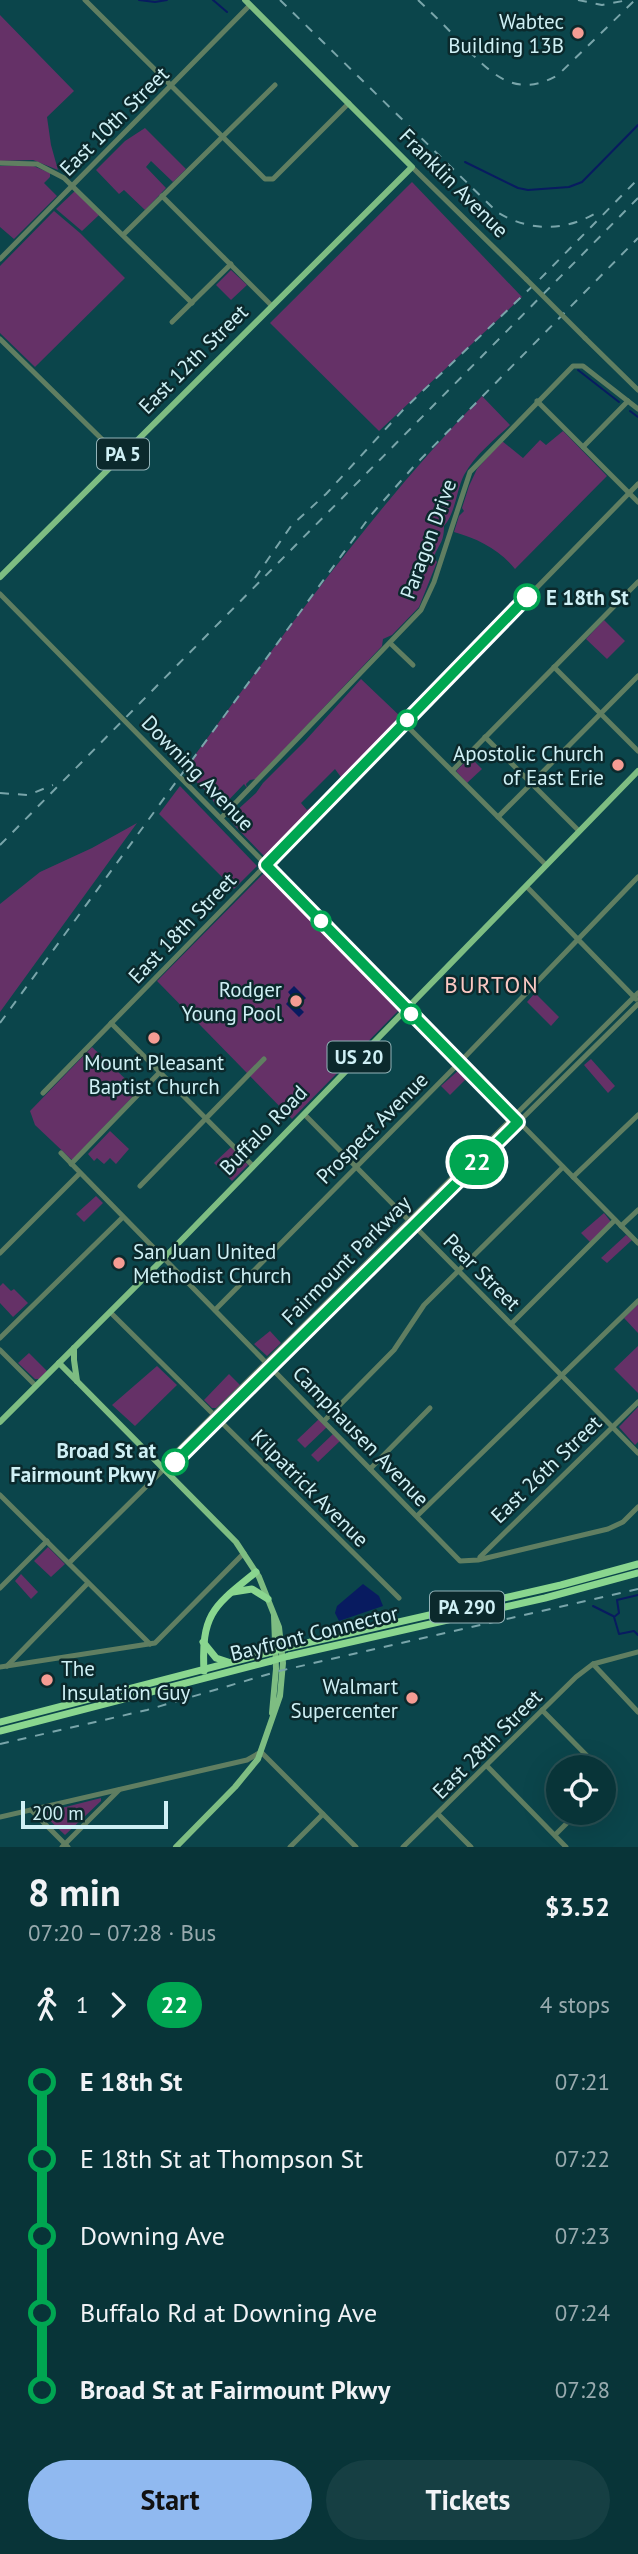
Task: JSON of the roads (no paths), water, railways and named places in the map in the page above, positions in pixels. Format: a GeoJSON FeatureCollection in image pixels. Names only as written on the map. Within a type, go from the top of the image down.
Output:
{"type":"FeatureCollection","features":[{"type":"Feature","properties":{"kind":"highway","name":"Bayfront Connector"},"geometry":{"type":"LineString","coordinates":[[0,1722],[265,1653],[546,1589],[638,1564]]}},
{"type":"Feature","properties":{"kind":"highway"},"geometry":{"type":"LineString","coordinates":[[204,1679],[203,1642],[209,1617],[229,1594],[256,1572]]}},
{"type":"Feature","properties":{"kind":"highway","name":"Bayfront Connector"},"geometry":{"type":"LineString","coordinates":[[0,1731],[265,1662],[545,1598],[638,1573]]}},
{"type":"Feature","properties":{"kind":"highway"},"geometry":{"type":"LineString","coordinates":[[229,1594],[251,1589],[268,1599]]}},
{"type":"Feature","properties":{"kind":"highway"},"geometry":{"type":"LineString","coordinates":[[203,1642],[216,1658],[232,1662]]}},
{"type":"Feature","properties":{"kind":"main road","name":"Franklin Avenue"},"geometry":{"type":"LineString","coordinates":[[248,2],[412,167]]}},
{"type":"Feature","properties":{"kind":"main road","name":"East 12th Street"},"geometry":{"type":"LineString","coordinates":[[0,577],[412,167]]}},
{"type":"Feature","properties":{"kind":"main road","name":"Buffalo Road"},"geometry":{"type":"LineString","coordinates":[[0,1422],[164,1258],[638,771]]}},
{"type":"Feature","properties":{"kind":"main road"},"geometry":{"type":"LineString","coordinates":[[75,1348],[77,1382]]}},
{"type":"Feature","properties":{"kind":"main road"},"geometry":{"type":"LineString","coordinates":[[59,1363],[244,1553],[256,1572],[279,1627],[283,1662],[280,1696],[257,1762],[176,1847]]}},
{"type":"Feature","properties":{"kind":"street"},"geometry":{"type":"LineString","coordinates":[[85,0],[222,138],[268,180],[273,179],[288,165],[349,103]]}},
{"type":"Feature","properties":{"kind":"street","name":"East 10th Street"},"geometry":{"type":"LineString","coordinates":[[0,259],[170,86],[248,2]]}},
{"type":"Feature","properties":{"kind":"street"},"geometry":{"type":"LineString","coordinates":[[124,234],[275,85]]}},
{"type":"Feature","properties":{"kind":"street"},"geometry":{"type":"LineString","coordinates":[[0,163],[37,164],[50,169],[73,185],[192,303]]}},
{"type":"Feature","properties":{"kind":"street","name":"Franklin Avenue"},"geometry":{"type":"LineString","coordinates":[[412,167],[638,390]]}},
{"type":"Feature","properties":{"kind":"street"},"geometry":{"type":"LineString","coordinates":[[163,196],[272,306]]}},
{"type":"Feature","properties":{"kind":"street"},"geometry":{"type":"LineString","coordinates":[[173,322],[231,264]]}},
{"type":"Feature","properties":{"kind":"street"},"geometry":{"type":"LineString","coordinates":[[0,339],[120,457]]}},
{"type":"Feature","properties":{"kind":"street","name":"Paragon Drive"},"geometry":{"type":"LineString","coordinates":[[221,818],[414,618],[428,599],[470,472],[537,401],[573,366],[579,364],[628,401]]}},
{"type":"Feature","properties":{"kind":"street"},"geometry":{"type":"LineString","coordinates":[[537,401],[638,502]]}},
{"type":"Feature","properties":{"kind":"street"},"geometry":{"type":"LineString","coordinates":[[583,447],[628,401],[638,410]]}},
{"type":"Feature","properties":{"kind":"street","name":"East 18th Street"},"geometry":{"type":"LineString","coordinates":[[44,1093],[638,484]]}},
{"type":"Feature","properties":{"kind":"street"},"geometry":{"type":"LineString","coordinates":[[452,771],[638,582]]}},
{"type":"Feature","properties":{"kind":"street","name":"Downing Avenue"},"geometry":{"type":"LineString","coordinates":[[0,594],[638,1243]]}},
{"type":"Feature","properties":{"kind":"street"},"geometry":{"type":"LineString","coordinates":[[390,643],[413,665]]}},
{"type":"Feature","properties":{"kind":"street"},"geometry":{"type":"LineString","coordinates":[[554,667],[638,751]]}},
{"type":"Feature","properties":{"kind":"street"},"geometry":{"type":"LineString","coordinates":[[498,817],[638,676]]}},
{"type":"Feature","properties":{"kind":"street"},"geometry":{"type":"LineString","coordinates":[[404,723],[546,865]]}},
{"type":"Feature","properties":{"kind":"street"},"geometry":{"type":"LineString","coordinates":[[485,737],[579,831]]}},
{"type":"Feature","properties":{"kind":"street","name":"Prospect Avenue"},"geometry":{"type":"LineString","coordinates":[[215,1310],[638,877]]}},
{"type":"Feature","properties":{"kind":"street"},"geometry":{"type":"LineString","coordinates":[[526,886],[637,999]]}},
{"type":"Feature","properties":{"kind":"street","name":"Fairmount Parkway"},"geometry":{"type":"LineString","coordinates":[[411,1223],[513,1116],[637,999]]}},
{"type":"Feature","properties":{"kind":"street","name":"Fairmount Parkway"},"geometry":{"type":"LineString","coordinates":[[69,1563],[164,1469],[175,1462],[268,1364],[411,1223],[518,1122],[637,999]]}},
{"type":"Feature","properties":{"kind":"street"},"geometry":{"type":"LineString","coordinates":[[111,1023],[253,1166]]}},
{"type":"Feature","properties":{"kind":"street"},"geometry":{"type":"LineString","coordinates":[[140,1186],[264,1059]]}},
{"type":"Feature","properties":{"kind":"street"},"geometry":{"type":"LineString","coordinates":[[71,1164],[160,1072]]}},
{"type":"Feature","properties":{"kind":"street","name":"Pear Street"},"geometry":{"type":"LineString","coordinates":[[304,1114],[638,1453]]}},
{"type":"Feature","properties":{"kind":"street"},"geometry":{"type":"LineString","coordinates":[[573,1177],[638,1115]]}},
{"type":"Feature","properties":{"kind":"street","name":"Camphausen Avenue"},"geometry":{"type":"LineString","coordinates":[[61,1153],[417,1517],[463,1561],[478,1560]]}},
{"type":"Feature","properties":{"kind":"street"},"geometry":{"type":"LineString","coordinates":[[324,1421],[386,1359],[418,1313],[458,1270],[563,1167]]}},
{"type":"Feature","properties":{"kind":"street"},"geometry":{"type":"LineString","coordinates":[[0,1253],[80,1173]]}},
{"type":"Feature","properties":{"kind":"street"},"geometry":{"type":"LineString","coordinates":[[621,1226],[638,1210]]}},
{"type":"Feature","properties":{"kind":"street"},"geometry":{"type":"LineString","coordinates":[[0,1338],[123,1217]]}},
{"type":"Feature","properties":{"kind":"street"},"geometry":{"type":"LineString","coordinates":[[511,1324],[615,1220]]}},
{"type":"Feature","properties":{"kind":"street"},"geometry":{"type":"LineString","coordinates":[[417,1517],[638,1301]]}},
{"type":"Feature","properties":{"kind":"street","name":"Kilpatrick Avenue"},"geometry":{"type":"LineString","coordinates":[[110,1312],[399,1598]]}},
{"type":"Feature","properties":{"kind":"street"},"geometry":{"type":"LineString","coordinates":[[0,1350],[36,1386]]}},
{"type":"Feature","properties":{"kind":"street","name":"East 26th Street"},"geometry":{"type":"LineString","coordinates":[[478,1560],[638,1402]]}},
{"type":"Feature","properties":{"kind":"street"},"geometry":{"type":"LineString","coordinates":[[370,1469],[430,1408]]}},
{"type":"Feature","properties":{"kind":"street"},"geometry":{"type":"LineString","coordinates":[[2,1501],[47,1541],[150,1644]]}},
{"type":"Feature","properties":{"kind":"street"},"geometry":{"type":"LineString","coordinates":[[478,1560],[614,1528],[638,1507]]}},
{"type":"Feature","properties":{"kind":"street"},"geometry":{"type":"LineString","coordinates":[[0,1588],[47,1541]]}},
{"type":"Feature","properties":{"kind":"street"},"geometry":{"type":"LineString","coordinates":[[4,1667],[157,1642],[244,1553]]}},
{"type":"Feature","properties":{"kind":"street"},"geometry":{"type":"LineString","coordinates":[[4,1667],[88,1583]]}},
{"type":"Feature","properties":{"kind":"street"},"geometry":{"type":"LineString","coordinates":[[638,1652],[593,1664],[638,1712]]}},
{"type":"Feature","properties":{"kind":"street","name":"East 28th Street"},"geometry":{"type":"LineString","coordinates":[[403,1847],[576,1677],[593,1664]]}},
{"type":"Feature","properties":{"kind":"street"},"geometry":{"type":"LineString","coordinates":[[542,1710],[586,1755]]}},
{"type":"Feature","properties":{"kind":"street"},"geometry":{"type":"LineString","coordinates":[[0,1817],[249,1760],[261,1752],[356,1847]]}},
{"type":"Feature","properties":{"kind":"street"},"geometry":{"type":"LineString","coordinates":[[486,1766],[566,1847]]}},
{"type":"Feature","properties":{"kind":"street"},"geometry":{"type":"LineString","coordinates":[[31,1810],[65,1846],[120,1789]]}},
{"type":"Feature","properties":{"kind":"street"},"geometry":{"type":"LineString","coordinates":[[290,1847],[323,1814]]}},
{"type":"Feature","properties":{"kind":"street"},"geometry":{"type":"LineString","coordinates":[[438,1814],[471,1847]]}},
{"type":"Feature","properties":{"kind":"street"},"geometry":{"type":"LineString","coordinates":[[555,1835],[565,1825]]}},
{"type":"Feature","properties":{"kind":"waterway"},"geometry":{"type":"LineString","coordinates":[[139,0],[167,0]]}},
{"type":"Feature","properties":{"kind":"waterway"},"geometry":{"type":"LineString","coordinates":[[213,0],[227,12]]}},
{"type":"Feature","properties":{"kind":"waterway"},"geometry":{"type":"LineString","coordinates":[[465,162],[518,188],[528,190],[569,187],[582,182],[638,125]]}},
{"type":"Feature","properties":{"kind":"waterway"},"geometry":{"type":"LineString","coordinates":[[578,370],[619,402]]}},
{"type":"Feature","properties":{"kind":"waterway"},"geometry":{"type":"LineString","coordinates":[[630,411],[638,417]]}},
{"type":"Feature","properties":{"kind":"waterway"},"geometry":{"type":"LineString","coordinates":[[638,1595],[617,1600],[619,1613],[614,1617],[619,1634],[634,1631],[638,1635]]}},
{"type":"Feature","properties":{"kind":"waterway"},"geometry":{"type":"LineString","coordinates":[[593,1606],[613,1616]]}},
{"type":"Feature","properties":{"kind":"railway"},"geometry":{"type":"LineString","coordinates":[[280,0],[497,212],[522,223],[548,227],[574,223],[599,211]]}},
{"type":"Feature","properties":{"kind":"railway"},"geometry":{"type":"LineString","coordinates":[[418,0],[493,73],[504,80],[528,85],[558,75],[635,0]]}},
{"type":"Feature","properties":{"kind":"railway"},"geometry":{"type":"LineString","coordinates":[[578,0],[602,5],[628,0]]}},
{"type":"Feature","properties":{"kind":"railway"},"geometry":{"type":"LineString","coordinates":[[255,578],[291,526],[326,494],[403,410],[539,280],[638,179]]}},
{"type":"Feature","properties":{"kind":"railway"},"geometry":{"type":"LineString","coordinates":[[0,845],[638,198]]}},
{"type":"Feature","properties":{"kind":"railway"},"geometry":{"type":"LineString","coordinates":[[0,1023],[371,515],[415,465],[638,238]]}},
{"type":"Feature","properties":{"kind":"railway"},"geometry":{"type":"LineString","coordinates":[[0,793],[28,795],[53,785]]}},
{"type":"Feature","properties":{"kind":"railway"},"geometry":{"type":"LineString","coordinates":[[0,1744],[147,1710],[279,1671],[638,1589]]}},
{"type":"Feature","properties":{"kind":"place","name":"Wabtec Building 13B"},"geometry":{"type":"Point","coordinates":[578,33]}},
{"type":"Feature","properties":{"kind":"place","name":"E 18th St"},"geometry":{"type":"Point","coordinates":[527,597]}},
{"type":"Feature","properties":{"kind":"place","name":"Apostolic Church of East Erie"},"geometry":{"type":"Point","coordinates":[618,765]}},
{"type":"Feature","properties":{"kind":"place","name":"Rodger Young Pool"},"geometry":{"type":"Point","coordinates":[296,1001]}},
{"type":"Feature","properties":{"kind":"place","name":"Mount Pleasant Baptist Church"},"geometry":{"type":"Point","coordinates":[154,1038]}},
{"type":"Feature","properties":{"kind":"place","name":"San Juan United Methodist Church"},"geometry":{"type":"Point","coordinates":[119,1263]}},
{"type":"Feature","properties":{"kind":"place","name":"Broad St at Fairmount Pkwy"},"geometry":{"type":"Point","coordinates":[175,1462]}},
{"type":"Feature","properties":{"kind":"place","name":"The Insulation Guy"},"geometry":{"type":"Point","coordinates":[47,1680]}},
{"type":"Feature","properties":{"kind":"place","name":"Walmart Supercenter"},"geometry":{"type":"Point","coordinates":[412,1698]}},
{"type":"Feature","properties":{"kind":"district","name":"BURTON"},"geometry":{"type":"Point","coordinates":[492,984]}}]}
